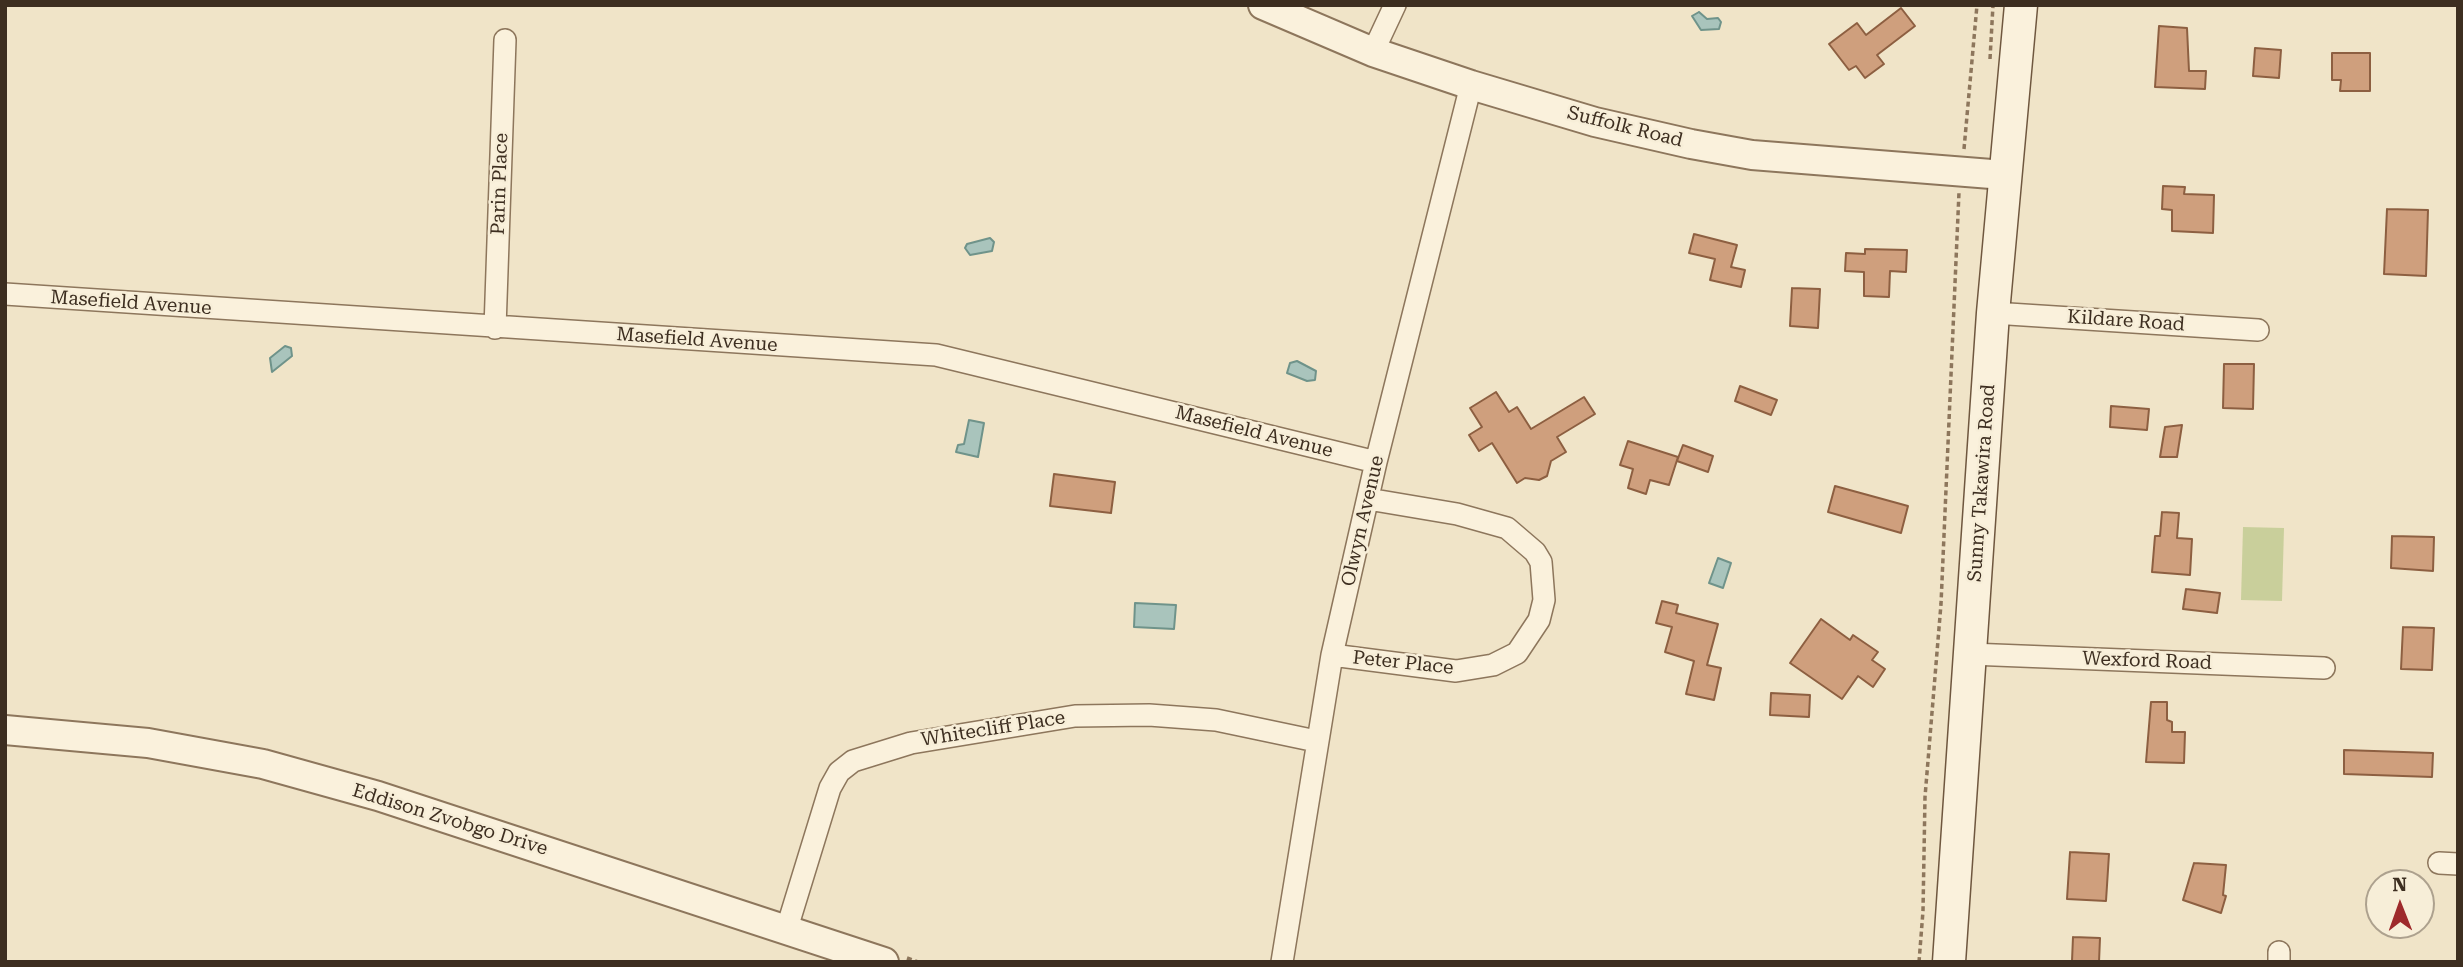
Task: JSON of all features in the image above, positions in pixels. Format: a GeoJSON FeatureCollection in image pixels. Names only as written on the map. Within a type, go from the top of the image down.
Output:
{"type":"FeatureCollection","features":[{"type":"Feature","properties":{"kind":"main road","name":"Sunny Takawira Road"},"geometry":{"type":"LineString","coordinates":[[1949,962],[1993,313],[2021,5]]}},
{"type":"Feature","properties":{"kind":"street","name":"Suffolk Road"},"geometry":{"type":"LineString","coordinates":[[1263,5],[1373,52],[1471,85],[1595,121],[1752,155],[2004,175]]}},
{"type":"Feature","properties":{"kind":"street"},"geometry":{"type":"LineString","coordinates":[[1373,52],[1395,5]]}},
{"type":"Feature","properties":{"kind":"street","name":"Parin Place"},"geometry":{"type":"LineString","coordinates":[[495,328],[505,40]]}},
{"type":"Feature","properties":{"kind":"street","name":"Olwyn Avenue"},"geometry":{"type":"LineString","coordinates":[[1282,962],[1332,655],[1376,462],[1471,85]]}},
{"type":"Feature","properties":{"kind":"street","name":"Masefield Avenue"},"geometry":{"type":"LineString","coordinates":[[5,294],[936,355],[1376,462]]}},
{"type":"Feature","properties":{"kind":"street","name":"Kildare Road"},"geometry":{"type":"LineString","coordinates":[[1993,313],[2258,330]]}},
{"type":"Feature","properties":{"kind":"street","name":"Peter Place"},"geometry":{"type":"LineString","coordinates":[[1332,655],[1455,671],[1493,666],[1517,653],[1539,620],[1544,600],[1541,562],[1535,552],[1507,528],[1457,514],[1368,499]]}},
{"type":"Feature","properties":{"kind":"street","name":"Wexford Road"},"geometry":{"type":"LineString","coordinates":[[1970,654],[2325,668]]}},
{"type":"Feature","properties":{"kind":"street","name":"Whitecliff Place"},"geometry":{"type":"LineString","coordinates":[[787,928],[830,788],[839,772],[853,761],[911,743],[1075,716],[1149,715],[1216,720],[1316,741]]}},
{"type":"Feature","properties":{"kind":"street","name":"Eddison Zvobgo Drive"},"geometry":{"type":"LineString","coordinates":[[5,730],[148,743],[263,764],[378,796],[884,962]]}},
{"type":"Feature","properties":{"kind":"path"},"geometry":{"type":"LineString","coordinates":[[1919,962],[1923,911],[1925,797],[1941,604],[1955,262],[1977,5]]}},
{"type":"Feature","properties":{"kind":"green space"},"geometry":{"type":"Polygon","coordinates":[[[2243,527],[2284,528],[2282,601],[2241,600],[2243,527]]]}},
{"type":"Feature","properties":{"kind":"water"},"geometry":{"type":"Polygon","coordinates":[[[1699,12],[1707,19],[1718,18],[1721,22],[1719,29],[1701,30],[1692,16],[1699,12]]]}},
{"type":"Feature","properties":{"kind":"water"},"geometry":{"type":"Polygon","coordinates":[[[990,238],[994,242],[992,251],[970,255],[965,248],[967,244],[990,238]]]}},
{"type":"Feature","properties":{"kind":"water"},"geometry":{"type":"Polygon","coordinates":[[[285,346],[291,348],[292,356],[272,372],[270,358],[285,346]]]}},
{"type":"Feature","properties":{"kind":"water"},"geometry":{"type":"Polygon","coordinates":[[[1297,361],[1316,371],[1315,380],[1307,381],[1287,373],[1290,363],[1297,361]]]}},
{"type":"Feature","properties":{"kind":"water"},"geometry":{"type":"Polygon","coordinates":[[[969,420],[984,423],[978,457],[956,452],[958,445],[964,444],[969,420]]]}},
{"type":"Feature","properties":{"kind":"water"},"geometry":{"type":"Polygon","coordinates":[[[1718,558],[1731,563],[1723,588],[1709,583],[1718,558]]]}},
{"type":"Feature","properties":{"kind":"water"},"geometry":{"type":"Polygon","coordinates":[[[1135,603],[1176,605],[1174,629],[1134,627],[1135,603]]]}},
{"type":"Feature","properties":{"kind":"building"},"geometry":{"type":"Polygon","coordinates":[[[1901,8],[1915,26],[1877,55],[1884,64],[1865,78],[1856,66],[1849,70],[1829,44],[1857,23],[1866,35],[1901,8]]]}},
{"type":"Feature","properties":{"kind":"building"},"geometry":{"type":"Polygon","coordinates":[[[2159,26],[2187,28],[2189,71],[2206,71],[2205,89],[2155,87],[2159,26]]]}},
{"type":"Feature","properties":{"kind":"building"},"geometry":{"type":"Polygon","coordinates":[[[2255,48],[2281,50],[2279,78],[2253,76],[2255,48]]]}},
{"type":"Feature","properties":{"kind":"building"},"geometry":{"type":"Polygon","coordinates":[[[2332,53],[2370,53],[2370,91],[2340,91],[2341,80],[2332,80],[2332,53]]]}},
{"type":"Feature","properties":{"kind":"building"},"geometry":{"type":"Polygon","coordinates":[[[2163,186],[2185,187],[2184,194],[2214,195],[2213,233],[2172,231],[2172,210],[2162,209],[2163,186]]]}},
{"type":"Feature","properties":{"kind":"building"},"geometry":{"type":"Polygon","coordinates":[[[2387,209],[2428,210],[2426,276],[2384,274],[2387,209]]]}},
{"type":"Feature","properties":{"kind":"building"},"geometry":{"type":"Polygon","coordinates":[[[1694,234],[1737,245],[1731,267],[1745,270],[1741,287],[1710,280],[1715,259],[1689,253],[1694,234]]]}},
{"type":"Feature","properties":{"kind":"building"},"geometry":{"type":"Polygon","coordinates":[[[1865,249],[1907,250],[1906,272],[1890,271],[1889,297],[1864,296],[1864,272],[1845,271],[1846,253],[1865,254],[1865,249]]]}},
{"type":"Feature","properties":{"kind":"building"},"geometry":{"type":"Polygon","coordinates":[[[1792,288],[1820,289],[1818,328],[1790,326],[1792,288]]]}},
{"type":"Feature","properties":{"kind":"building"},"geometry":{"type":"Polygon","coordinates":[[[2224,364],[2254,364],[2253,409],[2223,408],[2224,364]]]}},
{"type":"Feature","properties":{"kind":"building"},"geometry":{"type":"Polygon","coordinates":[[[1740,386],[1777,400],[1771,415],[1735,401],[1740,386]]]}},
{"type":"Feature","properties":{"kind":"building"},"geometry":{"type":"Polygon","coordinates":[[[1496,392],[1509,412],[1517,407],[1531,429],[1584,397],[1595,414],[1557,437],[1566,452],[1551,461],[1547,476],[1539,480],[1525,478],[1517,483],[1492,443],[1479,451],[1469,435],[1482,427],[1470,408],[1496,392]]]}},
{"type":"Feature","properties":{"kind":"building"},"geometry":{"type":"Polygon","coordinates":[[[2111,406],[2149,409],[2147,430],[2110,427],[2111,406]]]}},
{"type":"Feature","properties":{"kind":"building"},"geometry":{"type":"Polygon","coordinates":[[[2182,425],[2177,457],[2160,457],[2165,427],[2182,425]]]}},
{"type":"Feature","properties":{"kind":"building"},"geometry":{"type":"Polygon","coordinates":[[[1628,441],[1678,457],[1669,485],[1650,480],[1646,494],[1628,488],[1633,469],[1620,465],[1628,441]]]}},
{"type":"Feature","properties":{"kind":"building"},"geometry":{"type":"Polygon","coordinates":[[[1683,445],[1713,456],[1708,472],[1677,461],[1683,445]]]}},
{"type":"Feature","properties":{"kind":"building"},"geometry":{"type":"Polygon","coordinates":[[[1054,474],[1115,482],[1111,513],[1050,506],[1054,474]]]}},
{"type":"Feature","properties":{"kind":"building"},"geometry":{"type":"Polygon","coordinates":[[[1835,486],[1908,506],[1901,533],[1828,512],[1835,486]]]}},
{"type":"Feature","properties":{"kind":"building"},"geometry":{"type":"Polygon","coordinates":[[[2162,512],[2179,513],[2177,538],[2192,539],[2190,575],[2152,572],[2155,536],[2160,536],[2162,512]]]}},
{"type":"Feature","properties":{"kind":"building"},"geometry":{"type":"Polygon","coordinates":[[[2392,536],[2434,537],[2433,571],[2391,568],[2392,536]]]}},
{"type":"Feature","properties":{"kind":"building"},"geometry":{"type":"Polygon","coordinates":[[[2186,589],[2220,593],[2217,613],[2183,609],[2186,589]]]}},
{"type":"Feature","properties":{"kind":"building"},"geometry":{"type":"Polygon","coordinates":[[[1662,601],[1678,605],[1676,613],[1718,624],[1707,665],[1721,668],[1714,700],[1686,694],[1694,661],[1665,652],[1672,627],[1656,623],[1662,601]]]}},
{"type":"Feature","properties":{"kind":"building"},"geometry":{"type":"Polygon","coordinates":[[[1821,619],[1850,640],[1853,635],[1878,652],[1872,660],[1885,669],[1873,687],[1858,676],[1842,699],[1790,663],[1821,619]]]}},
{"type":"Feature","properties":{"kind":"building"},"geometry":{"type":"Polygon","coordinates":[[[2403,627],[2434,628],[2432,670],[2401,669],[2403,627]]]}},
{"type":"Feature","properties":{"kind":"building"},"geometry":{"type":"Polygon","coordinates":[[[1771,693],[1810,695],[1809,717],[1770,715],[1771,693]]]}},
{"type":"Feature","properties":{"kind":"building"},"geometry":{"type":"Polygon","coordinates":[[[2151,702],[2167,702],[2167,720],[2172,722],[2172,732],[2185,732],[2184,763],[2146,762],[2151,702]]]}},
{"type":"Feature","properties":{"kind":"building"},"geometry":{"type":"Polygon","coordinates":[[[2344,750],[2433,753],[2432,777],[2344,774],[2344,750]]]}},
{"type":"Feature","properties":{"kind":"building"},"geometry":{"type":"Polygon","coordinates":[[[2070,852],[2109,854],[2106,901],[2067,899],[2070,852]]]}},
{"type":"Feature","properties":{"kind":"building"},"geometry":{"type":"Polygon","coordinates":[[[2194,863],[2226,865],[2223,895],[2226,896],[2221,913],[2183,900],[2194,863]]]}},
{"type":"Feature","properties":{"kind":"building"},"geometry":{"type":"Polygon","coordinates":[[[2073,937],[2100,938],[2099,962],[2072,961],[2073,937]]]}}]}
